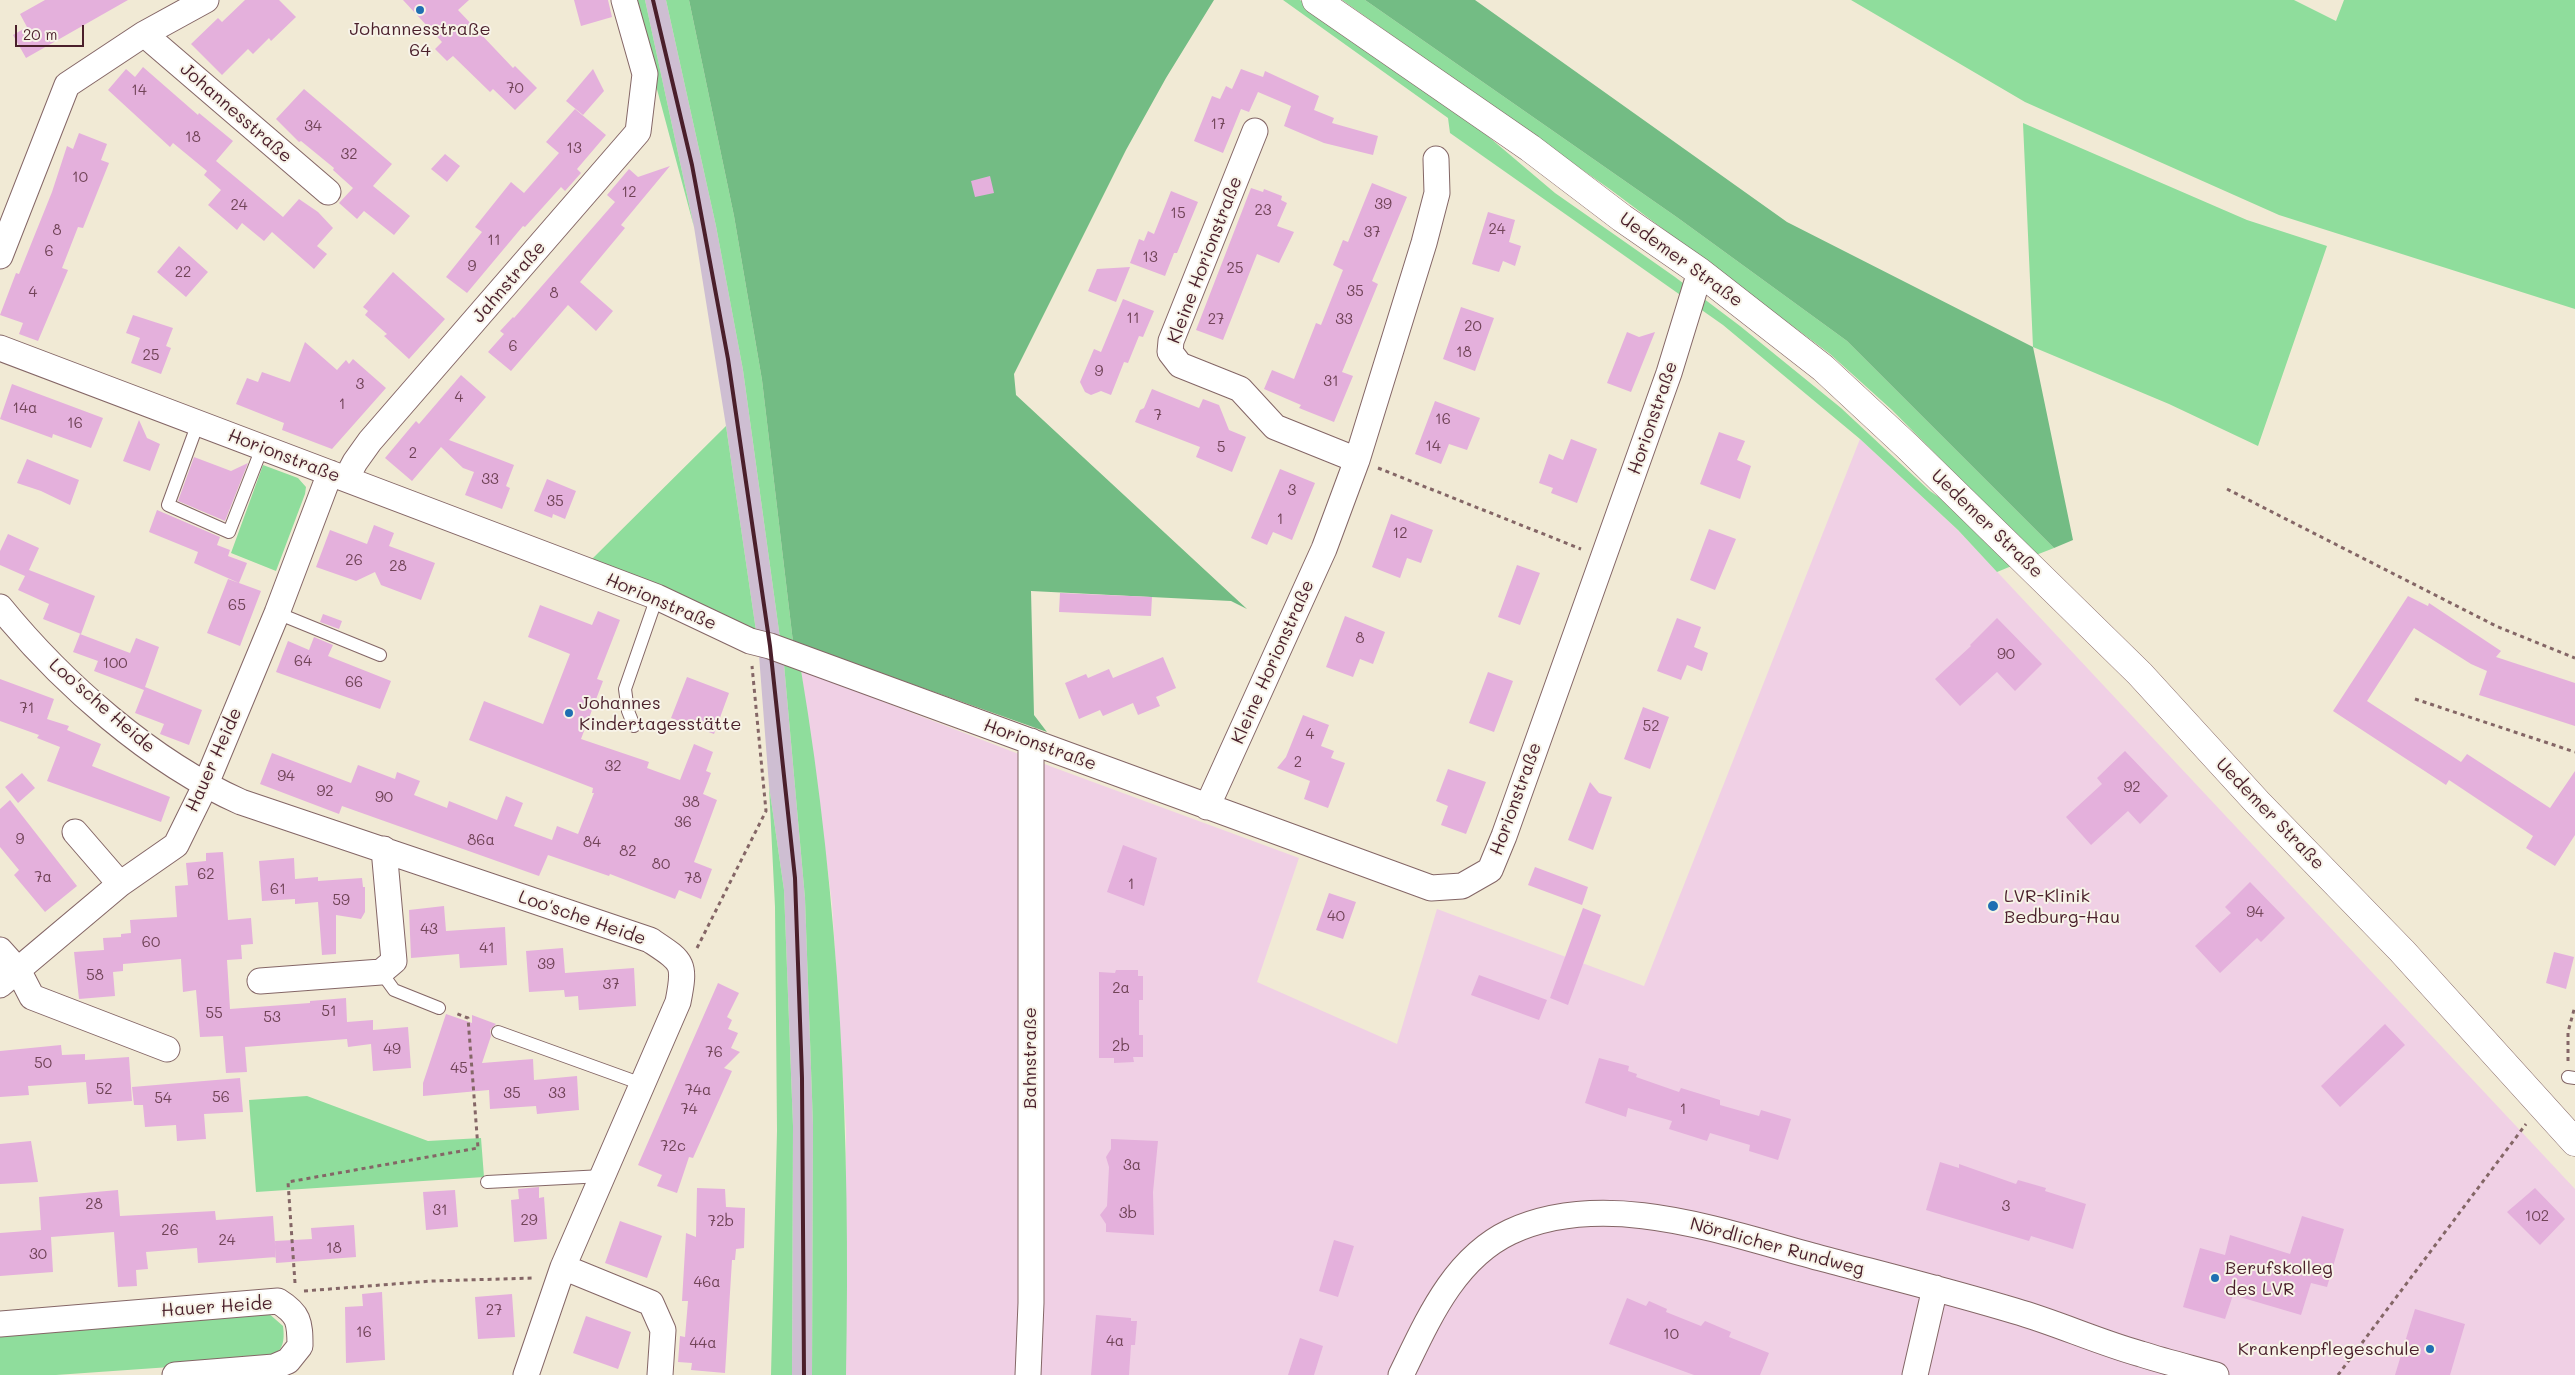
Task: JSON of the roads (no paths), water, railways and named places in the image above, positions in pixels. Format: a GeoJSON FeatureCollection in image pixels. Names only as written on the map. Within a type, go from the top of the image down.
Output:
{"type":"FeatureCollection","features":[{"type":"Feature","properties":{"kind":"main road","name":"Uedemer Straße"},"geometry":{"type":"LineString","coordinates":[[1316,0],[1530,148],[1622,218],[1700,272],[1823,368],[1908,447],[2098,631],[2257,802],[2402,950],[2575,1142]]}},
{"type":"Feature","properties":{"kind":"street"},"geometry":{"type":"LineString","coordinates":[[0,256],[67,85],[144,34],[206,0]]}},
{"type":"Feature","properties":{"kind":"street","name":"Jahnstraße"},"geometry":{"type":"LineString","coordinates":[[338,476],[355,462],[370,442],[638,132],[645,74],[624,0]]}},
{"type":"Feature","properties":{"kind":"street","name":"Johannesstraße"},"geometry":{"type":"LineString","coordinates":[[144,34],[328,192]]}},
{"type":"Feature","properties":{"kind":"street","name":"Kleine Horionstraße"},"geometry":{"type":"LineString","coordinates":[[1255,131],[1171,341],[1170,352],[1180,365],[1240,389],[1275,426],[1357,460]]}},
{"type":"Feature","properties":{"kind":"street","name":"Kleine Horionstraße"},"geometry":{"type":"LineString","coordinates":[[1207,807],[1317,565],[1357,460],[1424,244],[1437,193],[1436,159]]}},
{"type":"Feature","properties":{"kind":"street","name":"Horionstraße"},"geometry":{"type":"LineString","coordinates":[[0,348],[657,597],[750,641],[770,646],[1432,888],[1462,886],[1490,870],[1504,836],[1669,374],[1700,272]]}},
{"type":"Feature","properties":{"kind":"street","name":"Hauer Heide"},"geometry":{"type":"LineString","coordinates":[[9,978],[120,884],[176,845],[205,786],[277,613],[338,476]]}},
{"type":"Feature","properties":{"kind":"street","name":"Loo'sche Heide"},"geometry":{"type":"LineString","coordinates":[[0,607],[46,658],[136,740],[205,786],[241,802],[650,940],[677,958],[684,974],[678,1002],[642,1084]]}},
{"type":"Feature","properties":{"kind":"street","name":"Bahnstraße"},"geometry":{"type":"LineString","coordinates":[[1028,1375],[1031,1302],[1031,741]]}},
{"type":"Feature","properties":{"kind":"street"},"geometry":{"type":"LineString","coordinates":[[75,832],[120,884]]}},
{"type":"Feature","properties":{"kind":"street"},"geometry":{"type":"LineString","coordinates":[[260,981],[380,972],[394,961],[384,850]]}},
{"type":"Feature","properties":{"kind":"street"},"geometry":{"type":"LineString","coordinates":[[0,950],[9,978],[32,996],[167,1049]]}},
{"type":"Feature","properties":{"kind":"street"},"geometry":{"type":"LineString","coordinates":[[526,1375],[562,1272],[642,1084]]}},
{"type":"Feature","properties":{"kind":"street","name":"Nördlicher Rundweg"},"geometry":{"type":"LineString","coordinates":[[1401,1375],[1435,1306],[1468,1262],[1509,1233],[1548,1218],[1610,1213],[1675,1220],[1935,1288],[2017,1311],[2143,1365],[2216,1375]]}},
{"type":"Feature","properties":{"kind":"street"},"geometry":{"type":"LineString","coordinates":[[562,1272],[651,1303],[663,1330],[660,1375]]}},
{"type":"Feature","properties":{"kind":"street"},"geometry":{"type":"LineString","coordinates":[[1915,1375],[1935,1288]]}},
{"type":"Feature","properties":{"kind":"street","name":"Hauer Heide"},"geometry":{"type":"LineString","coordinates":[[0,1324],[287,1297],[290,1309],[297,1317],[300,1331],[300,1346],[288,1361],[274,1367],[175,1375]]}},
{"type":"Feature","properties":{"kind":"lane"},"geometry":{"type":"LineString","coordinates":[[198,423],[168,505],[229,532],[262,448]]}},
{"type":"Feature","properties":{"kind":"lane"},"geometry":{"type":"LineString","coordinates":[[634,726],[628,711],[625,689],[657,597]]}},
{"type":"Feature","properties":{"kind":"lane"},"geometry":{"type":"LineString","coordinates":[[277,613],[380,655]]}},
{"type":"Feature","properties":{"kind":"lane"},"geometry":{"type":"LineString","coordinates":[[380,972],[394,990],[439,1008]]}},
{"type":"Feature","properties":{"kind":"lane"},"geometry":{"type":"LineString","coordinates":[[498,1032],[642,1084]]}},
{"type":"Feature","properties":{"kind":"lane"},"geometry":{"type":"LineString","coordinates":[[487,1182],[603,1176]]}},
{"type":"Feature","properties":{"kind":"railway"},"geometry":{"type":"LineString","coordinates":[[653,0],[692,165],[728,359],[770,646],[795,878],[802,1078],[804,1375]]}},
{"type":"Feature","properties":{"kind":"place","name":"Johannesstraße 64"},"geometry":{"type":"Point","coordinates":[420,10]}},
{"type":"Feature","properties":{"kind":"place","name":"Johannes Kindertagesstätte"},"geometry":{"type":"Point","coordinates":[569,713]}},
{"type":"Feature","properties":{"kind":"place","name":"LVR-Klinik Bedburg-Hau"},"geometry":{"type":"Point","coordinates":[1993,906]}},
{"type":"Feature","properties":{"kind":"place","name":"Berufskolleg des LVR"},"geometry":{"type":"Point","coordinates":[2215,1278]}},
{"type":"Feature","properties":{"kind":"place","name":"Krankenpflegeschule"},"geometry":{"type":"Point","coordinates":[2430,1349]}}]}
